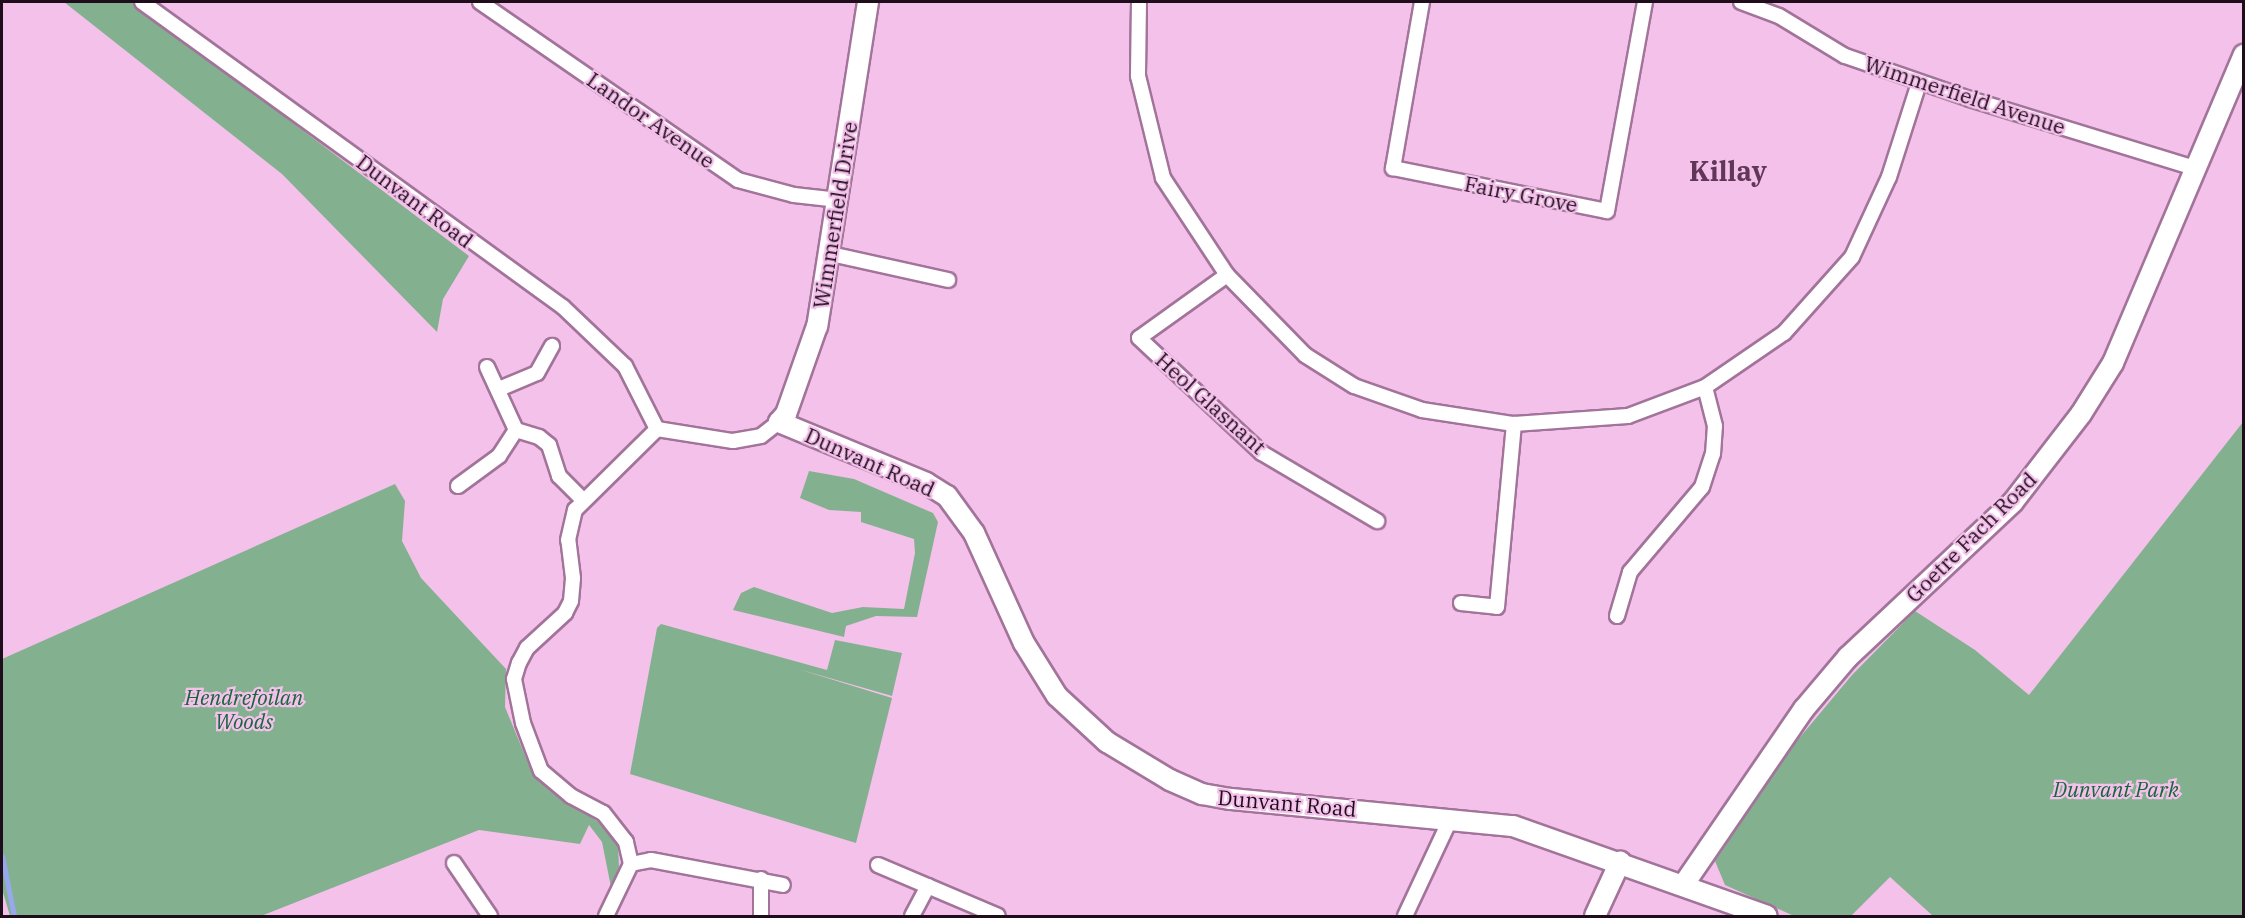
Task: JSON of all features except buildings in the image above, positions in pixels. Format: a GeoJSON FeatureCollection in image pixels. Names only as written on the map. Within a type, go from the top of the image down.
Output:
{"type":"FeatureCollection","features":[{"type":"Feature","properties":{"kind":"street","name":"Dunvant Road"},"geometry":{"type":"LineString","coordinates":[[142,2],[563,307],[625,366],[657,429]]}},
{"type":"Feature","properties":{"kind":"street","name":"Landor Avenue"},"geometry":{"type":"LineString","coordinates":[[480,2],[738,180],[794,195],[838,200]]}},
{"type":"Feature","properties":{"kind":"street","name":"Wimmerfield Drive"},"geometry":{"type":"LineString","coordinates":[[779,422],[786,414],[818,326],[831,254],[868,2]]}},
{"type":"Feature","properties":{"kind":"street"},"geometry":{"type":"LineString","coordinates":[[1139,2],[1138,76],[1163,178],[1227,275],[1305,355],[1354,386],[1422,410],[1514,424],[1628,416],[1705,387],[1784,333],[1852,257],[1889,177],[1919,83]]}},
{"type":"Feature","properties":{"kind":"street","name":"Fairy Grove"},"geometry":{"type":"LineString","coordinates":[[1422,2],[1393,168],[1607,211],[1645,2]]}},
{"type":"Feature","properties":{"kind":"street","name":"Wimmerfield Avenue"},"geometry":{"type":"LineString","coordinates":[[1741,2],[1779,16],[1845,56],[1919,83],[2197,169]]}},
{"type":"Feature","properties":{"kind":"street","name":"Goetre Fach Road"},"geometry":{"type":"LineString","coordinates":[[1684,884],[1804,709],[1848,657],[1977,538],[2049,460],[2113,363],[2244,55]]}},
{"type":"Feature","properties":{"kind":"street"},"geometry":{"type":"LineString","coordinates":[[831,254],[948,280]]}},
{"type":"Feature","properties":{"kind":"street","name":"Heol Glasnant"},"geometry":{"type":"LineString","coordinates":[[1227,275],[1139,338],[1262,453],[1377,521]]}},
{"type":"Feature","properties":{"kind":"street"},"geometry":{"type":"LineString","coordinates":[[499,389],[537,373],[552,346]]}},
{"type":"Feature","properties":{"kind":"street"},"geometry":{"type":"LineString","coordinates":[[487,367],[516,430]]}},
{"type":"Feature","properties":{"kind":"street"},"geometry":{"type":"LineString","coordinates":[[1617,616],[1630,572],[1702,487],[1713,454],[1715,426],[1705,387]]}},
{"type":"Feature","properties":{"kind":"street","name":"Dunvant Road"},"geometry":{"type":"LineString","coordinates":[[779,422],[926,483],[947,496],[974,533],[1024,643],[1057,696],[1092,730],[1139,763],[1202,794],[1450,818],[1522,828],[1684,884],[1767,916]]}},
{"type":"Feature","properties":{"kind":"street"},"geometry":{"type":"LineString","coordinates":[[606,916],[630,864],[626,842],[615,825],[541,771],[523,723],[514,679],[527,648],[565,613],[571,601],[570,521],[582,500],[657,429],[733,441],[761,436],[779,422]]}},
{"type":"Feature","properties":{"kind":"street"},"geometry":{"type":"LineString","coordinates":[[1461,603],[1497,607],[1514,424]]}},
{"type":"Feature","properties":{"kind":"street"},"geometry":{"type":"LineString","coordinates":[[516,430],[539,437],[549,445],[559,476],[582,500]]}},
{"type":"Feature","properties":{"kind":"street"},"geometry":{"type":"LineString","coordinates":[[458,486],[499,456],[516,430]]}},
{"type":"Feature","properties":{"kind":"street"},"geometry":{"type":"LineString","coordinates":[[1405,916],[1450,818]]}},
{"type":"Feature","properties":{"kind":"street"},"geometry":{"type":"LineString","coordinates":[[630,864],[651,860],[761,879],[783,885]]}},
{"type":"Feature","properties":{"kind":"street"},"geometry":{"type":"LineString","coordinates":[[1595,916],[1620,862]]}},
{"type":"Feature","properties":{"kind":"street"},"geometry":{"type":"LineString","coordinates":[[454,863],[490,916]]}},
{"type":"Feature","properties":{"kind":"street"},"geometry":{"type":"LineString","coordinates":[[878,866],[998,916]]}},
{"type":"Feature","properties":{"kind":"street"},"geometry":{"type":"LineString","coordinates":[[761,879],[761,916]]}},
{"type":"Feature","properties":{"kind":"street"},"geometry":{"type":"LineString","coordinates":[[912,916],[928,886]]}},
{"type":"Feature","properties":{"kind":"green space"},"geometry":{"type":"Polygon","coordinates":[[[64,2],[133,2],[469,256],[443,299],[437,332],[282,174],[64,2]]]}},
{"type":"Feature","properties":{"kind":"green space","name":"Dunvant Park"},"geometry":{"type":"Polygon","coordinates":[[[2243,422],[2243,916],[1933,916],[1890,877],[1851,916],[1794,916],[1725,885],[1715,861],[1791,748],[1852,675],[1915,611],[1975,650],[2029,695],[2243,422]]]}},
{"type":"Feature","properties":{"kind":"green space"},"geometry":{"type":"Polygon","coordinates":[[[809,471],[854,479],[933,513],[938,522],[917,617],[876,616],[846,626],[844,637],[733,610],[741,593],[754,587],[832,613],[863,607],[904,609],[915,553],[914,539],[861,522],[861,512],[829,510],[800,498],[809,471]]]}},
{"type":"Feature","properties":{"kind":"green space","name":"Hendrefoilan Woods"},"geometry":{"type":"Polygon","coordinates":[[[395,484],[405,501],[402,541],[421,578],[506,669],[505,707],[533,775],[598,822],[618,844],[619,867],[611,887],[602,842],[589,825],[580,844],[479,830],[261,916],[10,916],[2,889],[2,659],[395,484]]]}},
{"type":"Feature","properties":{"kind":"green space"},"geometry":{"type":"Polygon","coordinates":[[[661,624],[827,670],[835,640],[902,653],[892,696],[798,669],[892,698],[856,843],[630,774],[657,628],[661,624]]]}},
{"type":"Feature","properties":{"kind":"waterway"},"geometry":{"type":"LineString","coordinates":[[2,856],[14,916]]}},
{"type":"Feature","properties":{"kind":"district","name":"Killay"},"geometry":{"type":"Point","coordinates":[1728,171]}}]}
